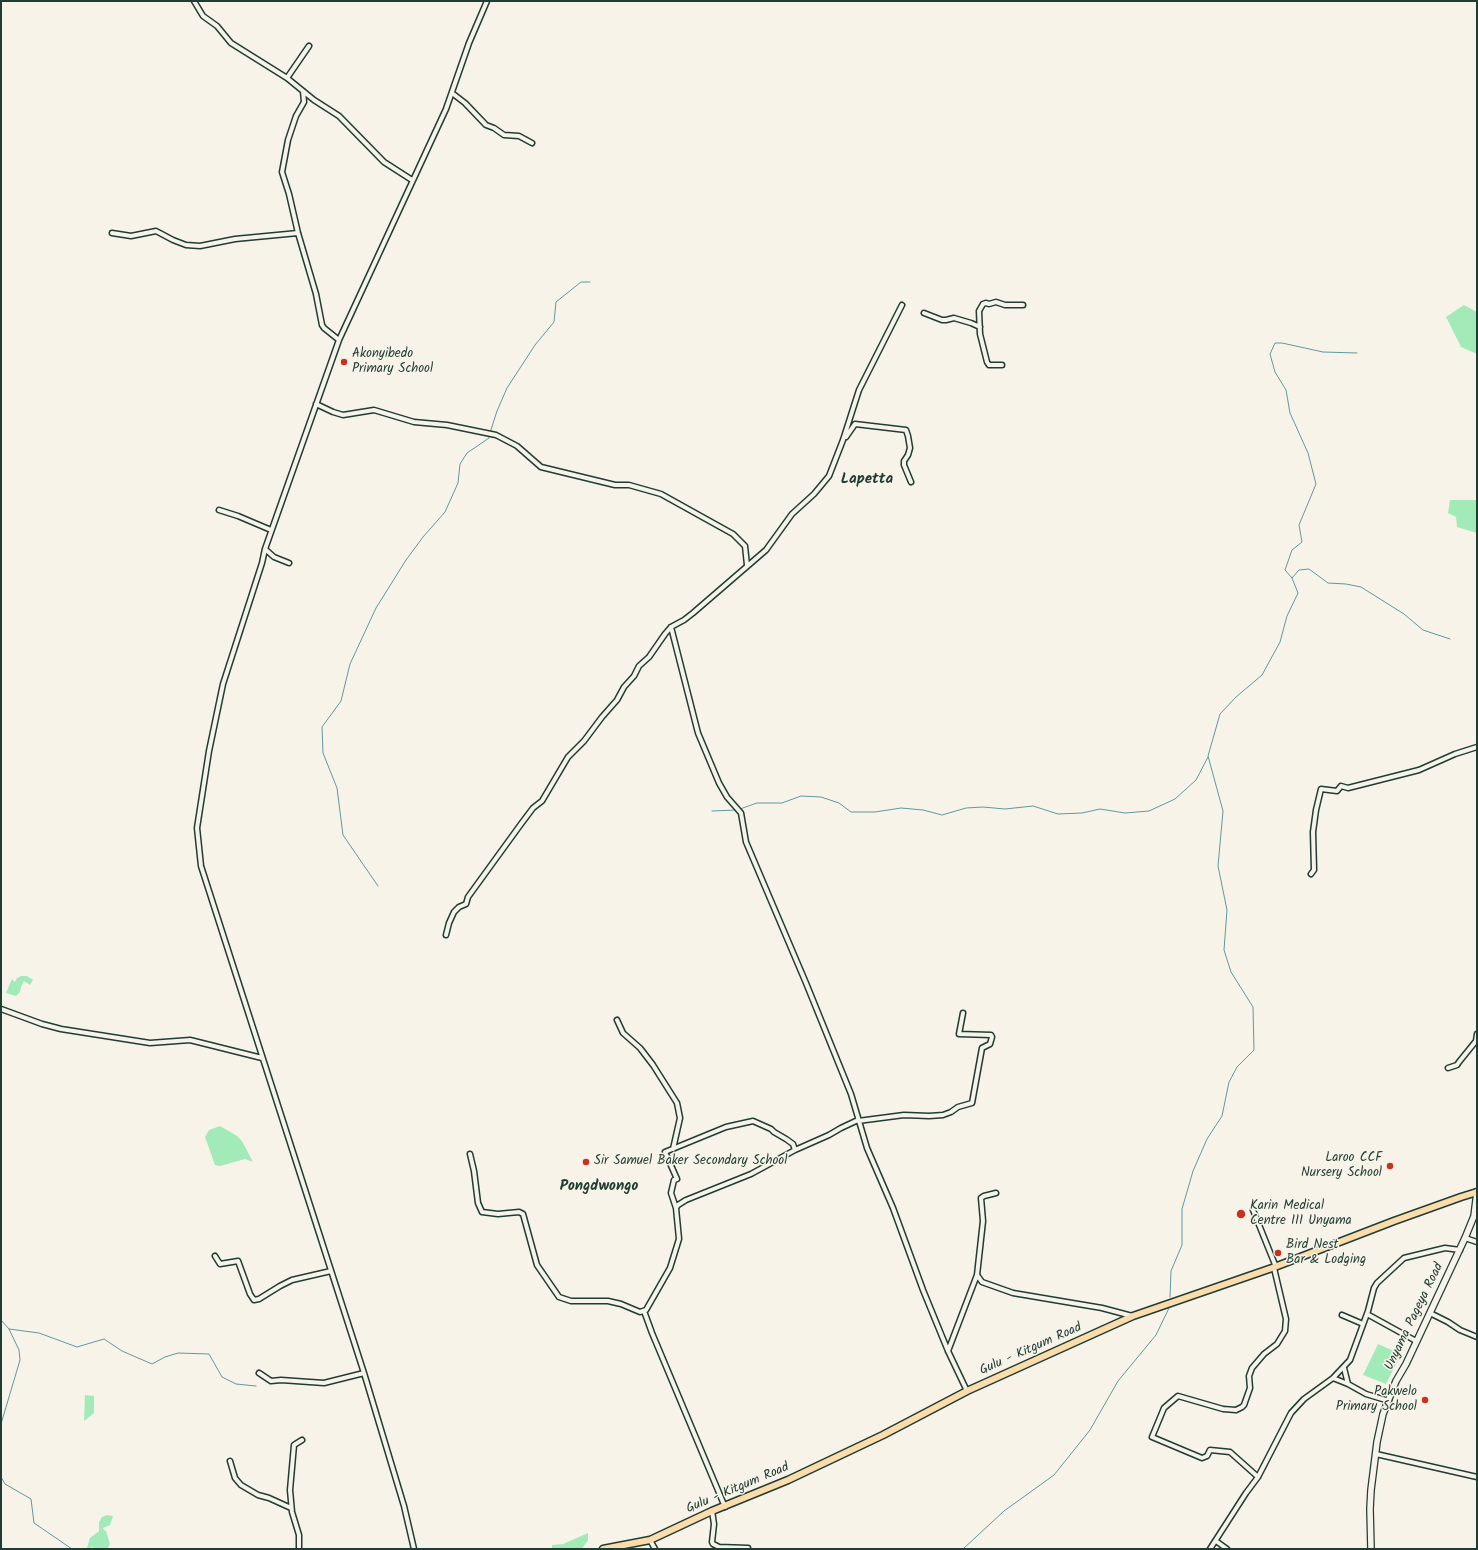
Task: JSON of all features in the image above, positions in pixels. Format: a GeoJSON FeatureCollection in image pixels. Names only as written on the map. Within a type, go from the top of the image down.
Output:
{"type":"FeatureCollection","features":[{"type":"Feature","properties":{"kind":"main road","name":"Gulu - Kitgum Road"},"geometry":{"type":"LineString","coordinates":[[604,1549],[650,1540],[712,1511],[725,1507],[788,1480],[882,1436],[966,1391],[1133,1316],[1275,1267],[1394,1221],[1477,1192]]}},
{"type":"Feature","properties":{"kind":"street"},"geometry":{"type":"LineString","coordinates":[[194,1],[203,16],[218,26],[231,43],[287,78],[314,100],[339,116],[384,162],[412,180]]}},
{"type":"Feature","properties":{"kind":"street"},"geometry":{"type":"LineString","coordinates":[[414,1549],[404,1506],[364,1373],[201,866],[198,828],[210,751],[223,684],[262,563],[271,530],[340,340],[412,180],[427,152],[452,93],[469,43],[487,1]]}},
{"type":"Feature","properties":{"kind":"street"},"geometry":{"type":"LineString","coordinates":[[287,78],[309,46]]}},
{"type":"Feature","properties":{"kind":"street"},"geometry":{"type":"LineString","coordinates":[[303,91],[305,100],[296,116],[288,140],[282,169],[298,233],[316,294],[322,325],[340,340]]}},
{"type":"Feature","properties":{"kind":"street"},"geometry":{"type":"LineString","coordinates":[[452,93],[465,103],[486,125],[494,128],[504,135],[519,136],[532,143]]}},
{"type":"Feature","properties":{"kind":"street"},"geometry":{"type":"LineString","coordinates":[[305,100],[314,100]]}},
{"type":"Feature","properties":{"kind":"street"},"geometry":{"type":"LineString","coordinates":[[112,233],[132,236],[156,231],[163,233],[172,240],[186,245],[200,246],[235,240],[298,233]]}},
{"type":"Feature","properties":{"kind":"street"},"geometry":{"type":"LineString","coordinates":[[1002,365],[989,364],[987,362],[982,347],[979,311],[983,304],[996,302],[1005,305],[1024,305]]}},
{"type":"Feature","properties":{"kind":"street"},"geometry":{"type":"LineString","coordinates":[[446,935],[454,912],[459,907],[466,904],[468,897],[521,824],[533,808],[542,802],[568,757],[584,741],[617,700],[624,687],[634,676],[638,666],[649,657],[662,636],[671,627],[693,613],[766,550],[792,514],[814,494],[829,476],[843,440],[859,390],[902,306]]}},
{"type":"Feature","properties":{"kind":"street"},"geometry":{"type":"LineString","coordinates":[[924,313],[942,320],[954,318],[980,327]]}},
{"type":"Feature","properties":{"kind":"street"},"geometry":{"type":"LineString","coordinates":[[316,404],[343,415],[374,410],[414,422],[439,424],[496,435],[517,446],[541,467],[615,485],[629,485],[663,495],[733,534],[745,546],[747,565]]}},
{"type":"Feature","properties":{"kind":"street"},"geometry":{"type":"LineString","coordinates":[[843,440],[855,424],[906,430],[910,448],[904,461],[904,465],[911,482]]}},
{"type":"Feature","properties":{"kind":"street"},"geometry":{"type":"LineString","coordinates":[[219,510],[238,516],[271,530]]}},
{"type":"Feature","properties":{"kind":"street"},"geometry":{"type":"LineString","coordinates":[[265,549],[274,556],[289,563]]}},
{"type":"Feature","properties":{"kind":"street"},"geometry":{"type":"LineString","coordinates":[[671,627],[698,733],[719,783],[727,797],[741,812],[746,842],[851,1094],[867,1148],[898,1221],[923,1290],[966,1391]]}},
{"type":"Feature","properties":{"kind":"street"},"geometry":{"type":"LineString","coordinates":[[1311,874],[1314,870],[1313,832],[1321,788],[1337,791],[1341,786],[1348,788],[1419,770],[1455,754],[1477,747]]}},
{"type":"Feature","properties":{"kind":"street"},"geometry":{"type":"LineString","coordinates":[[1,1009],[60,1029],[150,1043],[190,1040],[262,1058]]}},
{"type":"Feature","properties":{"kind":"street"},"geometry":{"type":"LineString","coordinates":[[676,1208],[686,1200],[751,1174],[795,1150],[858,1120],[904,1115],[943,1115],[958,1107],[972,1103],[982,1048],[990,1044],[992,1037],[991,1035],[959,1034],[963,1013]]}},
{"type":"Feature","properties":{"kind":"street"},"geometry":{"type":"LineString","coordinates":[[617,1020],[623,1033],[640,1048],[651,1061],[678,1103],[680,1118],[673,1149]]}},
{"type":"Feature","properties":{"kind":"street"},"geometry":{"type":"LineString","coordinates":[[1448,1068],[1457,1065],[1476,1042],[1477,1034]]}},
{"type":"Feature","properties":{"kind":"street"},"geometry":{"type":"LineString","coordinates":[[470,1154],[474,1171],[478,1203],[482,1212],[498,1214],[522,1213],[537,1265],[559,1297],[571,1301],[608,1301],[621,1304],[638,1312],[644,1311],[670,1268],[678,1239],[676,1208],[671,1192],[674,1180],[676,1179],[665,1152],[726,1127],[753,1121],[771,1129],[786,1139],[793,1144],[795,1150]]}},
{"type":"Feature","properties":{"kind":"street","name":"Unyama Pageya Road"},"geometry":{"type":"LineString","coordinates":[[1371,1549],[1370,1509],[1380,1429],[1396,1381],[1465,1238],[1474,1216],[1477,1192]]}},
{"type":"Feature","properties":{"kind":"street"},"geometry":{"type":"LineString","coordinates":[[948,1351],[977,1275],[983,1221],[981,1198],[996,1193]]}},
{"type":"Feature","properties":{"kind":"street"},"geometry":{"type":"LineString","coordinates":[[1253,1210],[1275,1267],[1286,1319],[1285,1331],[1276,1344],[1264,1354],[1252,1368],[1249,1376],[1250,1388],[1242,1408],[1236,1410],[1222,1409],[1178,1396],[1164,1408],[1152,1437],[1202,1458],[1206,1456],[1210,1450],[1230,1452],[1258,1477]]}},
{"type":"Feature","properties":{"kind":"street"},"geometry":{"type":"LineString","coordinates":[[1465,1238],[1477,1242]]}},
{"type":"Feature","properties":{"kind":"street"},"geometry":{"type":"LineString","coordinates":[[1210,1549],[1246,1492],[1258,1477],[1291,1413],[1304,1399],[1333,1378],[1350,1360],[1367,1314],[1375,1286],[1404,1258],[1445,1248],[1460,1250]]}},
{"type":"Feature","properties":{"kind":"street"},"geometry":{"type":"LineString","coordinates":[[215,1256],[220,1264],[238,1261],[250,1294],[254,1300],[259,1299],[292,1280],[331,1271]]}},
{"type":"Feature","properties":{"kind":"street"},"geometry":{"type":"LineString","coordinates":[[977,1275],[982,1282],[1013,1292],[1102,1308],[1133,1316]]}},
{"type":"Feature","properties":{"kind":"street"},"geometry":{"type":"LineString","coordinates":[[644,1311],[725,1507]]}},
{"type":"Feature","properties":{"kind":"street"},"geometry":{"type":"LineString","coordinates":[[1430,1313],[1460,1330],[1477,1337]]}},
{"type":"Feature","properties":{"kind":"street"},"geometry":{"type":"LineString","coordinates":[[1367,1314],[1416,1341]]}},
{"type":"Feature","properties":{"kind":"street"},"geometry":{"type":"LineString","coordinates":[[1342,1315],[1363,1324]]}},
{"type":"Feature","properties":{"kind":"street"},"geometry":{"type":"LineString","coordinates":[[1344,1368],[1348,1384]]}},
{"type":"Feature","properties":{"kind":"street"},"geometry":{"type":"LineString","coordinates":[[259,1373],[271,1381],[281,1380],[324,1383],[364,1373]]}},
{"type":"Feature","properties":{"kind":"street"},"geometry":{"type":"LineString","coordinates":[[1333,1378],[1366,1394],[1389,1401]]}},
{"type":"Feature","properties":{"kind":"street"},"geometry":{"type":"LineString","coordinates":[[299,1549],[298,1535],[291,1508],[290,1490],[294,1445],[302,1440]]}},
{"type":"Feature","properties":{"kind":"street"},"geometry":{"type":"LineString","coordinates":[[1376,1454],[1477,1477]]}},
{"type":"Feature","properties":{"kind":"street"},"geometry":{"type":"LineString","coordinates":[[230,1461],[235,1478],[242,1485],[258,1495],[269,1498],[291,1508]]}},
{"type":"Feature","properties":{"kind":"street"},"geometry":{"type":"LineString","coordinates":[[712,1511],[714,1524],[713,1544],[719,1547],[748,1548]]}},
{"type":"Feature","properties":{"kind":"street"},"geometry":{"type":"LineString","coordinates":[[650,1540],[655,1549]]}},
{"type":"Feature","properties":{"kind":"street"},"geometry":{"type":"LineString","coordinates":[[1216,1541],[1227,1549]]}},
{"type":"Feature","properties":{"kind":"green space"},"geometry":{"type":"Polygon","coordinates":[[[1464,305],[1477,312],[1477,354],[1461,347],[1446,317],[1464,305]]]}},
{"type":"Feature","properties":{"kind":"green space"},"geometry":{"type":"Polygon","coordinates":[[[1450,500],[1477,500],[1477,533],[1457,527],[1456,517],[1448,513],[1450,500]]]}},
{"type":"Feature","properties":{"kind":"green space"},"geometry":{"type":"Polygon","coordinates":[[[27,976],[33,980],[30,985],[24,981],[20,992],[16,996],[6,993],[12,979],[15,982],[17,978],[27,976]]]}},
{"type":"Feature","properties":{"kind":"green space"},"geometry":{"type":"Polygon","coordinates":[[[220,1126],[237,1136],[242,1141],[253,1162],[245,1159],[220,1166],[215,1165],[205,1137],[209,1130],[220,1126]]]}},
{"type":"Feature","properties":{"kind":"green space"},"geometry":{"type":"Polygon","coordinates":[[[1378,1344],[1401,1354],[1386,1384],[1363,1375],[1378,1344]]]}},
{"type":"Feature","properties":{"kind":"green space"},"geometry":{"type":"Polygon","coordinates":[[[85,1395],[94,1396],[94,1413],[84,1421],[85,1395]]]}},
{"type":"Feature","properties":{"kind":"green space"},"geometry":{"type":"Polygon","coordinates":[[[107,1515],[113,1516],[110,1525],[103,1528],[106,1531],[110,1544],[107,1549],[94,1549],[92,1547],[88,1549],[90,1538],[99,1531],[99,1522],[102,1517],[107,1515]]]}},
{"type":"Feature","properties":{"kind":"green space"},"geometry":{"type":"Polygon","coordinates":[[[588,1533],[588,1540],[582,1549],[552,1549],[552,1545],[563,1544],[588,1533]]]}},
{"type":"Feature","properties":{"kind":"waterway"},"geometry":{"type":"LineString","coordinates":[[490,433],[497,411],[507,388],[535,345],[554,322],[556,302],[581,282],[590,282]]}},
{"type":"Feature","properties":{"kind":"waterway"},"geometry":{"type":"LineString","coordinates":[[1170,1297],[1171,1271],[1182,1245],[1182,1209],[1193,1171],[1207,1139],[1222,1116],[1229,1082],[1237,1067],[1254,1050],[1253,1007],[1231,972],[1224,950],[1227,910],[1218,866],[1223,811],[1208,756],[1220,714],[1236,697],[1262,675],[1280,642],[1287,616],[1298,593],[1292,578],[1285,570],[1292,550],[1302,542],[1299,525],[1316,484],[1308,453],[1290,413],[1286,390],[1275,372],[1270,354],[1275,343],[1282,343],[1323,352],[1357,353]]}},
{"type":"Feature","properties":{"kind":"waterway"},"geometry":{"type":"LineString","coordinates":[[378,886],[343,835],[337,788],[323,753],[322,727],[341,701],[350,664],[376,608],[406,560],[423,537],[445,512],[458,483],[460,464],[467,453],[489,438],[489,436]]}},
{"type":"Feature","properties":{"kind":"waterway"},"geometry":{"type":"LineString","coordinates":[[1292,578],[1299,570],[1309,569],[1328,583],[1361,587],[1404,614],[1423,630],[1450,639]]}},
{"type":"Feature","properties":{"kind":"waterway"},"geometry":{"type":"LineString","coordinates":[[740,809],[757,803],[782,803],[801,796],[821,797],[839,803],[851,812],[875,812],[901,808],[923,810],[942,815],[966,808],[983,807],[1005,809],[1033,806],[1058,814],[1082,813],[1100,809],[1125,813],[1149,811],[1175,799],[1196,780],[1208,757]]}},
{"type":"Feature","properties":{"kind":"waterway"},"geometry":{"type":"LineString","coordinates":[[712,811],[737,810]]}},
{"type":"Feature","properties":{"kind":"waterway"},"geometry":{"type":"LineString","coordinates":[[963,1549],[1004,1511],[1054,1475],[1090,1430],[1118,1381],[1156,1335],[1170,1306]]}},
{"type":"Feature","properties":{"kind":"waterway"},"geometry":{"type":"LineString","coordinates":[[1,1320],[9,1329],[19,1350],[20,1360],[1,1424]]}},
{"type":"Feature","properties":{"kind":"waterway"},"geometry":{"type":"LineString","coordinates":[[9,1329],[39,1333],[77,1347],[104,1339],[122,1351],[152,1364],[165,1357],[178,1353],[209,1354],[222,1377],[236,1384],[256,1386]]}},
{"type":"Feature","properties":{"kind":"waterway"},"geometry":{"type":"LineString","coordinates":[[1,1477],[5,1484],[31,1499],[34,1523],[72,1549]]}},
{"type":"Feature","properties":{"kind":"place","name":"Akonyibedo Primary School"},"geometry":{"type":"Point","coordinates":[344,362]}},
{"type":"Feature","properties":{"kind":"place","name":"Sir Samuel Baker Secondary School"},"geometry":{"type":"Point","coordinates":[586,1162]}},
{"type":"Feature","properties":{"kind":"place","name":"Laroo CCF Nursery School"},"geometry":{"type":"Point","coordinates":[1390,1166]}},
{"type":"Feature","properties":{"kind":"place","name":"Karin Medical Centre III Unyama"},"geometry":{"type":"Point","coordinates":[1241,1214]}},
{"type":"Feature","properties":{"kind":"place","name":"Bird Nest Bar & Lodging"},"geometry":{"type":"Point","coordinates":[1278,1253]}},
{"type":"Feature","properties":{"kind":"place","name":"Pakwelo Primary School"},"geometry":{"type":"Point","coordinates":[1425,1400]}},
{"type":"Feature","properties":{"kind":"district","name":"Lapetta"},"geometry":{"type":"Point","coordinates":[867,480]}},
{"type":"Feature","properties":{"kind":"district","name":"Pongdwongo"},"geometry":{"type":"Point","coordinates":[599,1187]}}]}
